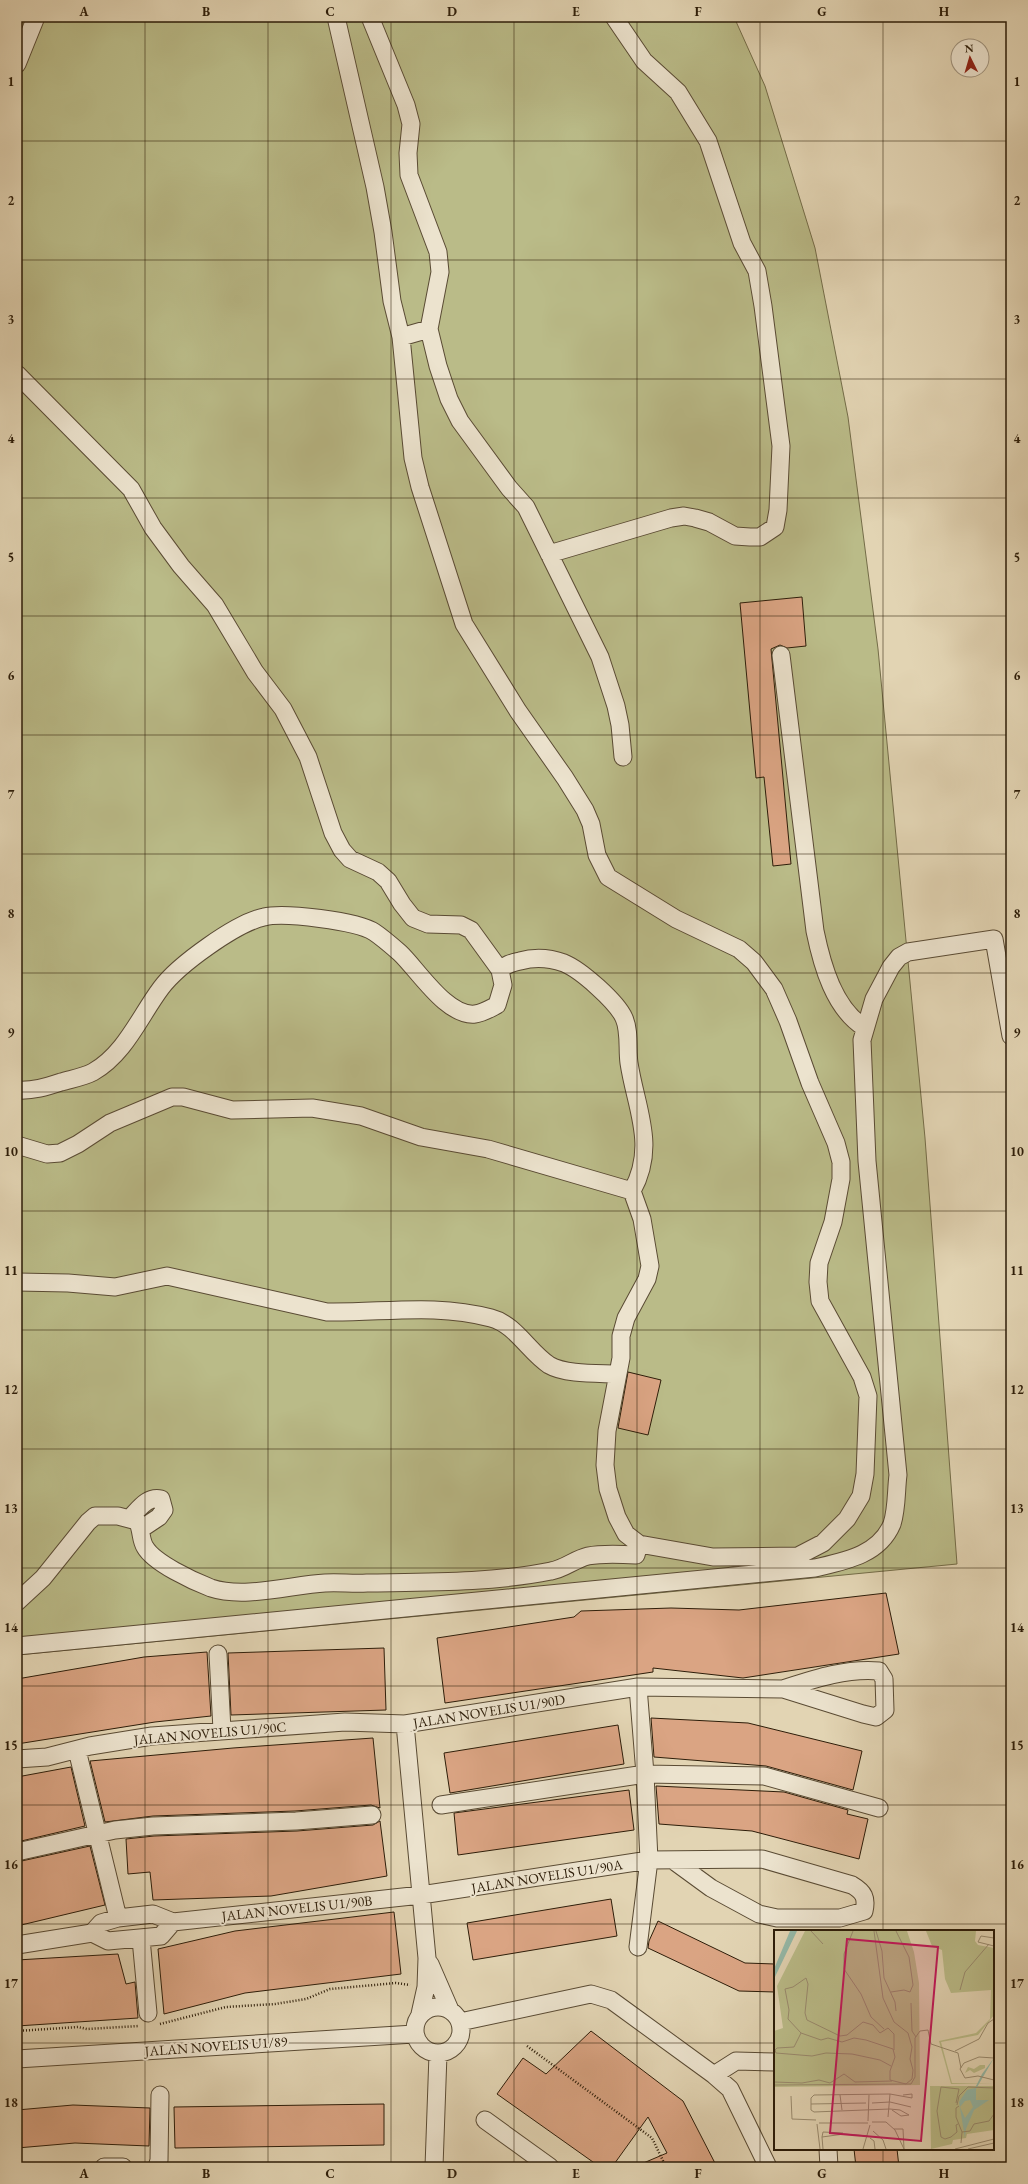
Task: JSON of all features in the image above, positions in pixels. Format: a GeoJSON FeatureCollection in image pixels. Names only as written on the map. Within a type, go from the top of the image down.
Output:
{"type":"FeatureCollection","features":[{"type":"Feature","properties":{"kind":"street"},"geometry":{"type":"LineString","coordinates":[[17,64],[36,17]]}},
{"type":"Feature","properties":{"kind":"street"},"geometry":{"type":"LineString","coordinates":[[336,17],[375,187],[392,301],[401,337],[413,458],[420,487],[464,624],[518,711],[565,778],[585,810],[591,824],[597,855],[608,877],[676,919],[739,949],[754,962],[774,989],[810,1083],[836,1144],[841,1162],[841,1179],[833,1222],[819,1263],[818,1282],[820,1301],[862,1377],[868,1396],[865,1474],[861,1496],[847,1519],[823,1543],[798,1556],[713,1558],[639,1544],[626,1534],[617,1517],[608,1489],[605,1465],[607,1431],[621,1358],[621,1336],[626,1318],[647,1279],[650,1266],[642,1220],[632,1191],[640,1170],[645,1139],[630,1071],[625,1019],[605,992],[565,963],[547,959],[528,959],[504,966],[500,970]]}},
{"type":"Feature","properties":{"kind":"street"},"geometry":{"type":"LineString","coordinates":[[370,17],[406,105],[411,124],[408,153],[409,175],[438,252],[440,272],[429,329],[440,373],[460,421],[509,488],[526,507],[600,657],[616,706],[623,757]]}},
{"type":"Feature","properties":{"kind":"street"},"geometry":{"type":"LineString","coordinates":[[549,554],[671,518],[684,516],[709,522],[735,536],[760,536],[775,527],[778,510],[781,446],[757,271],[742,243],[708,141],[678,92],[644,61],[614,17]]}},
{"type":"Feature","properties":{"kind":"street"},"geometry":{"type":"LineString","coordinates":[[401,337],[429,329]]}},
{"type":"Feature","properties":{"kind":"street"},"geometry":{"type":"LineString","coordinates":[[17,374],[131,489],[153,528],[181,566],[215,605],[255,672],[283,709],[308,757],[333,832],[342,850],[350,860],[378,872],[388,880],[402,904],[413,918],[428,924],[461,925],[471,930],[500,970],[503,985],[497,1005],[475,1014],[465,1013],[456,1009],[431,989],[400,953],[373,931],[336,922],[298,916],[265,916],[252,920],[204,949],[179,968],[161,987],[114,1056],[93,1072],[38,1089],[17,1090]]}},
{"type":"Feature","properties":{"kind":"street"},"geometry":{"type":"LineString","coordinates":[[781,655],[814,924],[821,960],[846,1013],[854,1022],[865,1028]]}},
{"type":"Feature","properties":{"kind":"street"},"geometry":{"type":"LineString","coordinates":[[17,1646],[815,1568],[855,1559],[871,1549],[886,1536],[892,1523],[898,1475],[867,1161],[862,1040],[865,1028],[874,999],[891,967],[899,957],[908,952],[994,939],[1011,1036]]}},
{"type":"Feature","properties":{"kind":"street"},"geometry":{"type":"LineString","coordinates":[[17,1145],[47,1154],[60,1152],[78,1144],[110,1123],[172,1097],[183,1097],[232,1110],[312,1108],[361,1116],[421,1137],[488,1149],[632,1191]]}},
{"type":"Feature","properties":{"kind":"street"},"geometry":{"type":"LineString","coordinates":[[17,1282],[68,1283],[115,1287],[167,1276],[327,1312],[414,1308],[457,1312],[491,1318],[502,1322],[550,1366],[581,1372],[618,1374]]}},
{"type":"Feature","properties":{"kind":"street"},"geometry":{"type":"LineString","coordinates":[[17,1602],[42,1578],[91,1519],[99,1515],[118,1516],[136,1524],[142,1543],[148,1552],[199,1583],[213,1588],[230,1591],[259,1590],[326,1583],[449,1581],[552,1571],[588,1556],[617,1554],[636,1555],[639,1544]]}},
{"type":"Feature","properties":{"kind":"street"},"geometry":{"type":"LineString","coordinates":[[218,1654],[222,1730]]}},
{"type":"Feature","properties":{"kind":"street","name":"JALAN NOVELIS U1/90D"},"geometry":{"type":"LineString","coordinates":[[420,2014],[426,1987],[427,1958],[405,1724],[638,1687],[783,1689],[876,1717],[885,1710],[884,1680],[880,1671],[866,1670],[826,1676],[783,1689]]}},
{"type":"Feature","properties":{"kind":"street"},"geometry":{"type":"LineString","coordinates":[[638,1687],[645,1774],[649,1860],[638,1947]]}},
{"type":"Feature","properties":{"kind":"street","name":"JALAN NOVELIS U1/90C"},"geometry":{"type":"LineString","coordinates":[[17,1760],[47,1757],[152,1736],[345,1722],[405,1724]]}},
{"type":"Feature","properties":{"kind":"street"},"geometry":{"type":"LineString","coordinates":[[77,1750],[118,1918]]}},
{"type":"Feature","properties":{"kind":"street"},"geometry":{"type":"LineString","coordinates":[[441,1805],[645,1774],[764,1776],[879,1808]]}},
{"type":"Feature","properties":{"kind":"street"},"geometry":{"type":"LineString","coordinates":[[17,1852],[115,1830],[153,1826],[296,1821],[372,1815]]}},
{"type":"Feature","properties":{"kind":"street","name":"JALAN NOVELIS U1/90A"},"geometry":{"type":"LineString","coordinates":[[421,1895],[649,1860],[674,1861],[741,1858],[762,1859],[852,1885],[862,1891],[866,1901],[864,1911],[840,1918],[777,1918],[759,1914],[710,1888],[674,1861]]}},
{"type":"Feature","properties":{"kind":"street","name":"JALAN NOVELIS U1/90B"},"geometry":{"type":"LineString","coordinates":[[17,1945],[92,1933],[101,1923],[118,1918],[153,1914],[173,1922],[421,1895]]}},
{"type":"Feature","properties":{"kind":"street"},"geometry":{"type":"LineString","coordinates":[[92,1933],[108,1942],[141,1939],[161,1936],[173,1922]]}},
{"type":"Feature","properties":{"kind":"street"},"geometry":{"type":"LineString","coordinates":[[141,1939],[149,2021]]}},
{"type":"Feature","properties":{"kind":"street","name":"JALAN NOVELIS U1/90D"},"geometry":{"type":"LineString","coordinates":[[427,1958],[455,2016]]}},
{"type":"Feature","properties":{"kind":"street"},"geometry":{"type":"LineString","coordinates":[[455,2016],[591,1994],[611,2000],[714,2075],[730,2089],[768,2167]]}},
{"type":"Feature","properties":{"kind":"street"},"geometry":{"type":"LineString","coordinates":[[440,2006],[455,2016],[461,2033],[457,2044],[449,2051],[438,2054],[427,2051],[418,2044],[414,2034],[415,2023],[420,2014],[429,2008],[440,2006]]}},
{"type":"Feature","properties":{"kind":"street","name":"JALAN NOVELIS U1/89"},"geometry":{"type":"LineString","coordinates":[[17,2058],[414,2034]]}},
{"type":"Feature","properties":{"kind":"street"},"geometry":{"type":"LineString","coordinates":[[434,2167],[438,2054]]}},
{"type":"Feature","properties":{"kind":"street"},"geometry":{"type":"LineString","coordinates":[[714,2075],[736,2062],[774,2062]]}},
{"type":"Feature","properties":{"kind":"street"},"geometry":{"type":"LineString","coordinates":[[157,2167],[159,2160],[160,2096]]}},
{"type":"Feature","properties":{"kind":"street"},"geometry":{"type":"LineString","coordinates":[[485,2120],[550,2167]]}},
{"type":"Feature","properties":{"kind":"street"},"geometry":{"type":"LineString","coordinates":[[828,2150],[829,2167]]}},
{"type":"Feature","properties":{"kind":"street"},"geometry":{"type":"LineString","coordinates":[[104,2167],[123,2167]]}},
{"type":"Feature","properties":{"kind":"path"},"geometry":{"type":"LineString","coordinates":[[17,2031],[78,2027],[87,2029],[149,2021],[226,2007],[275,2004],[306,1999],[330,1989],[396,1983],[426,1987]]}},
{"type":"Feature","properties":{"kind":"path"},"geometry":{"type":"LineString","coordinates":[[527,2046],[652,2138],[666,2167]]}},
{"type":"Feature","properties":{"kind":"green space"},"geometry":{"type":"Polygon","coordinates":[[[17,17],[734,17],[765,86],[815,248],[848,417],[878,649],[925,1138],[957,1564],[17,1655],[17,17]]]}},
{"type":"Feature","properties":{"kind":"building"},"geometry":{"type":"Polygon","coordinates":[[[802,597],[806,646],[787,648],[780,645],[771,649],[791,864],[773,866],[764,777],[756,778],[740,603],[802,597]]]}},
{"type":"Feature","properties":{"kind":"building"},"geometry":{"type":"Polygon","coordinates":[[[628,1372],[661,1380],[648,1435],[618,1428],[628,1372]]]}},
{"type":"Feature","properties":{"kind":"building"},"geometry":{"type":"Polygon","coordinates":[[[886,1593],[899,1654],[743,1678],[653,1668],[653,1672],[445,1703],[437,1638],[574,1617],[581,1611],[671,1608],[739,1610],[886,1593]]]}},
{"type":"Feature","properties":{"kind":"building"},"geometry":{"type":"Polygon","coordinates":[[[384,1648],[386,1710],[231,1715],[228,1653],[384,1648]]]}},
{"type":"Feature","properties":{"kind":"building"},"geometry":{"type":"Polygon","coordinates":[[[207,1652],[211,1716],[155,1722],[17,1744],[17,1679],[144,1657],[207,1652]]]}},
{"type":"Feature","properties":{"kind":"building"},"geometry":{"type":"Polygon","coordinates":[[[651,1718],[748,1723],[862,1751],[853,1790],[766,1766],[654,1757],[651,1718]]]}},
{"type":"Feature","properties":{"kind":"building"},"geometry":{"type":"Polygon","coordinates":[[[618,1725],[624,1764],[450,1793],[444,1753],[618,1725]]]}},
{"type":"Feature","properties":{"kind":"building"},"geometry":{"type":"Polygon","coordinates":[[[373,1738],[380,1808],[371,1805],[295,1811],[153,1816],[105,1822],[90,1761],[233,1748],[373,1738]]]}},
{"type":"Feature","properties":{"kind":"building"},"geometry":{"type":"Polygon","coordinates":[[[71,1767],[85,1826],[17,1842],[17,1777],[71,1767]]]}},
{"type":"Feature","properties":{"kind":"building"},"geometry":{"type":"Polygon","coordinates":[[[656,1786],[784,1792],[848,1810],[847,1814],[868,1819],[859,1859],[752,1831],[659,1824],[656,1786]]]}},
{"type":"Feature","properties":{"kind":"building"},"geometry":{"type":"Polygon","coordinates":[[[629,1790],[634,1830],[458,1855],[454,1813],[629,1790]]]}},
{"type":"Feature","properties":{"kind":"building"},"geometry":{"type":"Polygon","coordinates":[[[380,1821],[387,1876],[271,1896],[153,1900],[150,1872],[128,1874],[126,1839],[154,1836],[297,1831],[373,1825],[380,1821]]]}},
{"type":"Feature","properties":{"kind":"building"},"geometry":{"type":"Polygon","coordinates":[[[90,1846],[105,1905],[17,1926],[17,1862],[90,1846]]]}},
{"type":"Feature","properties":{"kind":"building"},"geometry":{"type":"Polygon","coordinates":[[[611,1899],[617,1936],[473,1960],[467,1923],[611,1899]]]}},
{"type":"Feature","properties":{"kind":"building"},"geometry":{"type":"Polygon","coordinates":[[[394,1912],[401,1974],[245,1993],[164,2014],[158,1949],[235,1931],[394,1912]]]}},
{"type":"Feature","properties":{"kind":"building"},"geometry":{"type":"Polygon","coordinates":[[[658,1921],[745,1963],[774,1964],[774,1992],[739,1991],[648,1948],[649,1941],[658,1921]]]}},
{"type":"Feature","properties":{"kind":"building"},"geometry":{"type":"Polygon","coordinates":[[[118,1954],[126,1984],[135,1982],[138,2018],[17,2026],[17,1960],[118,1954]]]}},
{"type":"Feature","properties":{"kind":"building"},"geometry":{"type":"Polygon","coordinates":[[[591,2031],[683,2101],[717,2167],[634,2167],[667,2153],[648,2117],[612,2167],[600,2167],[497,2094],[523,2058],[546,2074],[591,2031]]]}},
{"type":"Feature","properties":{"kind":"building"},"geometry":{"type":"Polygon","coordinates":[[[384,2104],[384,2145],[175,2148],[174,2107],[384,2104]]]}},
{"type":"Feature","properties":{"kind":"building"},"geometry":{"type":"Polygon","coordinates":[[[73,2105],[150,2108],[149,2146],[75,2143],[17,2148],[17,2110],[73,2105]]]}},
{"type":"Feature","properties":{"kind":"building"},"geometry":{"type":"Polygon","coordinates":[[[854,2150],[897,2150],[899,2167],[856,2167],[854,2150]]]}}]}
